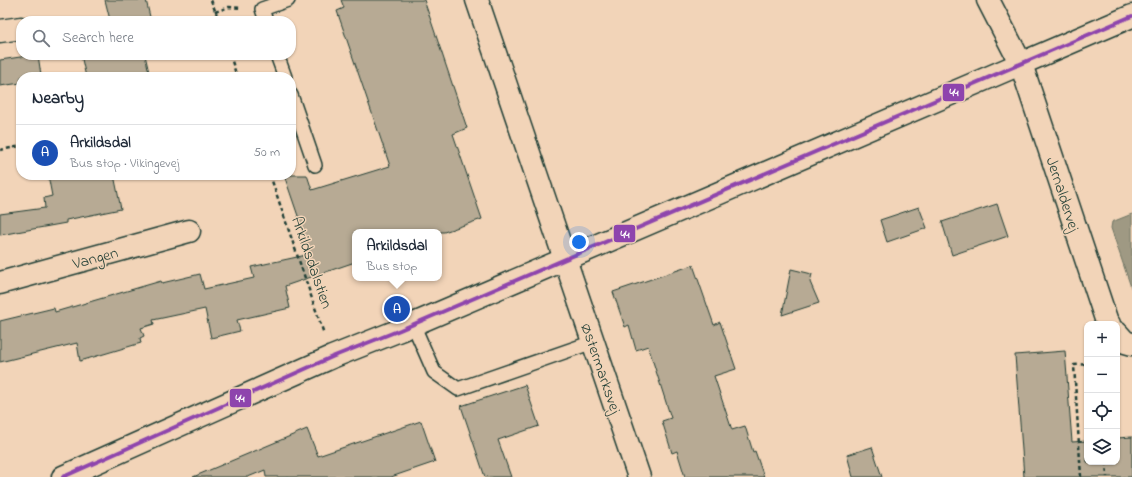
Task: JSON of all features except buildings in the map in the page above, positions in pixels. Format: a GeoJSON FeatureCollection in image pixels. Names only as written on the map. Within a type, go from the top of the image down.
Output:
{"type":"FeatureCollection","features":[{"type":"Feature","properties":{"kind":"street","name":"Østermarksvej"},"geometry":{"type":"LineString","coordinates":[[476,0],[639,477]]}},
{"type":"Feature","properties":{"kind":"street","name":"Jernaldervej"},"geometry":{"type":"LineString","coordinates":[[988,0],[1021,64],[1107,321]]}},
{"type":"Feature","properties":{"kind":"street"},"geometry":{"type":"LineString","coordinates":[[63,477],[332,357],[413,324],[1132,16]]}},
{"type":"Feature","properties":{"kind":"street"},"geometry":{"type":"LineString","coordinates":[[0,31],[16,29]]}},
{"type":"Feature","properties":{"kind":"street","name":"Vangen"},"geometry":{"type":"LineString","coordinates":[[0,283],[189,231]]}},
{"type":"Feature","properties":{"kind":"street"},"geometry":{"type":"LineString","coordinates":[[1120,336],[1125,342],[1132,344]]}},
{"type":"Feature","properties":{"kind":"lane"},"geometry":{"type":"LineString","coordinates":[[264,15],[288,0]]}},
{"type":"Feature","properties":{"kind":"lane"},"geometry":{"type":"LineString","coordinates":[[279,60],[283,72]]}},
{"type":"Feature","properties":{"kind":"lane"},"geometry":{"type":"LineString","coordinates":[[296,110],[315,165]]}},
{"type":"Feature","properties":{"kind":"lane"},"geometry":{"type":"LineString","coordinates":[[413,324],[434,372],[458,389],[593,342]]}},
{"type":"Feature","properties":{"kind":"path"},"geometry":{"type":"LineString","coordinates":[[212,0],[216,16]]}},
{"type":"Feature","properties":{"kind":"path"},"geometry":{"type":"LineString","coordinates":[[215,12],[229,7],[264,15]]}},
{"type":"Feature","properties":{"kind":"path"},"geometry":{"type":"LineString","coordinates":[[232,60],[235,72]]}},
{"type":"Feature","properties":{"kind":"path"},"geometry":{"type":"LineString","coordinates":[[0,150],[16,147]]}},
{"type":"Feature","properties":{"kind":"path","name":"Arkildsdalstien"},"geometry":{"type":"LineString","coordinates":[[272,180],[332,357]]}},
{"type":"Feature","properties":{"kind":"path"},"geometry":{"type":"LineString","coordinates":[[1081,477],[1074,365],[1084,364]]}},
{"type":"Feature","properties":{"kind":"path"},"geometry":{"type":"LineString","coordinates":[[1106,465],[1107,477]]}},
{"type":"Feature","properties":{"kind":"shaded area"},"geometry":{"type":"Polygon","coordinates":[[[1132,214],[1132,290],[1111,228],[1112,222],[1132,214]]]}},
{"type":"Feature","properties":{"kind":"transit line","name":"44"},"geometry":{"type":"LineString","coordinates":[[63,477],[332,357],[400,330],[1132,16]]}},
{"type":"Feature","properties":{"kind":"place","name":"Arkildsdal"},"geometry":{"type":"Point","coordinates":[397,309]}}]}
